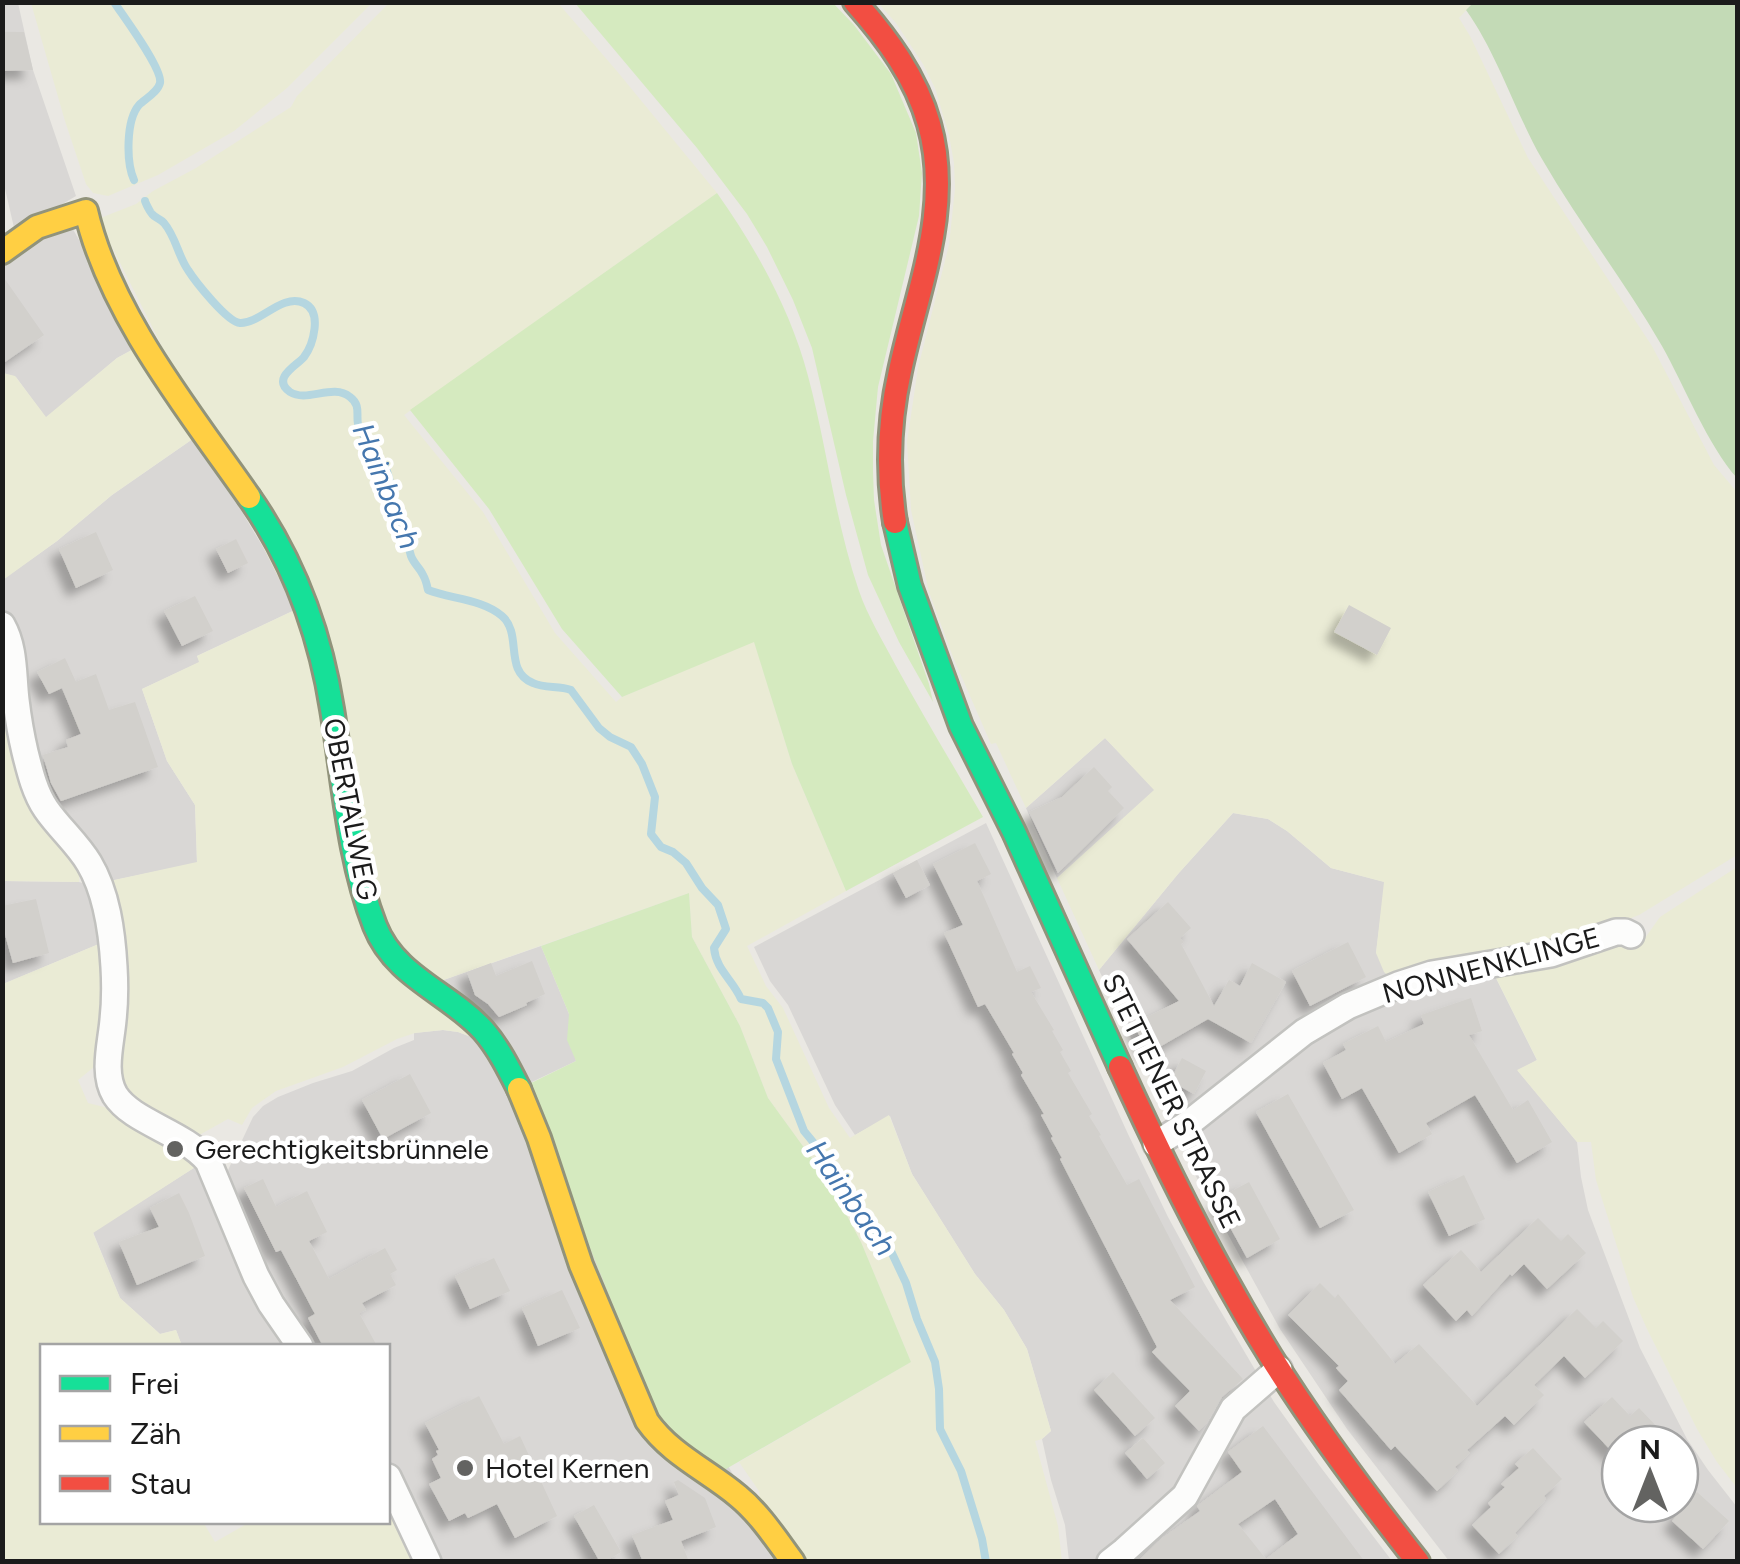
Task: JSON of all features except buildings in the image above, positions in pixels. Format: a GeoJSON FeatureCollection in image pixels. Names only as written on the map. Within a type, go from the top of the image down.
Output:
{"type":"FeatureCollection","features":[{"type":"Feature","properties":{"kind":"main road","name":"STETTENER STRASSE"},"geometry":{"type":"LineString","coordinates":[[856,2],[913,82],[931,130],[936,158],[934,226],[899,372],[891,436],[896,528],[927,636],[970,748],[1008,820],[1205,1242],[1317,1428],[1418,1562]]}},
{"type":"Feature","properties":{"kind":"main road","name":"OBERTALWEG"},"geometry":{"type":"LineString","coordinates":[[2,252],[37,227],[86,211],[95,246],[137,332],[287,562],[328,686],[349,830],[371,915],[386,950],[404,972],[475,1021],[512,1073],[596,1306],[653,1430],[670,1448],[746,1504],[793,1562]]}},
{"type":"Feature","properties":{"kind":"street"},"geometry":{"type":"LineString","coordinates":[[2,625],[11,646],[18,716],[36,790],[49,814],[88,862],[106,907],[114,974],[108,1066],[111,1086],[128,1108],[191,1145],[208,1162],[264,1292],[299,1344]]}},
{"type":"Feature","properties":{"kind":"street","name":"NONNENKLINGE"},"geometry":{"type":"LineString","coordinates":[[1156,1144],[1199,1116],[1304,1032],[1348,1006],[1432,974],[1551,954],[1616,932],[1631,935]]}},
{"type":"Feature","properties":{"kind":"street"},"geometry":{"type":"LineString","coordinates":[[1110,1562],[1185,1496],[1233,1408],[1278,1369]]}},
{"type":"Feature","properties":{"kind":"street"},"geometry":{"type":"LineString","coordinates":[[390,1481],[428,1562]]}},
{"type":"Feature","properties":{"kind":"shaded area"},"geometry":{"type":"Polygon","coordinates":[[[2,3],[18,3],[33,70],[76,196],[15,232],[3,180],[2,3]]]}},
{"type":"Feature","properties":{"kind":"shaded area"},"geometry":{"type":"Polygon","coordinates":[[[70,224],[139,346],[117,358],[46,418],[16,377],[3,373],[3,260],[70,224]]]}},
{"type":"Feature","properties":{"kind":"shaded area"},"geometry":{"type":"Polygon","coordinates":[[[197,436],[299,608],[197,656],[200,662],[142,689],[167,761],[195,805],[197,863],[105,882],[51,805],[35,758],[15,636],[3,612],[2,580],[112,495],[197,436]]]}},
{"type":"Feature","properties":{"kind":"shaded area"},"geometry":{"type":"Polygon","coordinates":[[[1105,738],[1155,790],[1057,878],[1026,808],[1105,738]]]}},
{"type":"Feature","properties":{"kind":"shaded area"},"geometry":{"type":"Polygon","coordinates":[[[1233,813],[1268,819],[1331,868],[1385,882],[1376,953],[1493,972],[1537,1060],[1518,1071],[1577,1142],[1588,1210],[1640,1348],[1679,1424],[1600,1424],[1600,1524],[1700,1524],[1700,1458],[1737,1507],[1737,1561],[1449,1561],[1347,1429],[1280,1329],[1192,1169],[1099,970],[1233,813]]]}},
{"type":"Feature","properties":{"kind":"shaded area"},"geometry":{"type":"Polygon","coordinates":[[[986,823],[1128,1134],[1204,1283],[1274,1402],[1392,1561],[1069,1561],[1065,1525],[1042,1439],[1051,1431],[1027,1349],[912,1174],[890,1116],[855,1135],[835,1105],[788,1005],[770,981],[754,947],[986,823]]]}},
{"type":"Feature","properties":{"kind":"shaded area"},"geometry":{"type":"Polygon","coordinates":[[[3,881],[79,882],[92,886],[106,941],[3,984],[3,881]]]}},
{"type":"Feature","properties":{"kind":"shaded area"},"geometry":{"type":"Polygon","coordinates":[[[541,946],[569,1014],[576,1061],[515,1090],[532,1139],[785,1561],[435,1561],[390,1469],[390,1344],[181,1344],[176,1330],[160,1334],[120,1298],[93,1232],[200,1164],[221,1185],[253,1117],[263,1106],[313,1083],[352,1071],[414,1040],[414,1033],[443,1030],[482,1041],[435,983],[541,946]]]}},
{"type":"Feature","properties":{"kind":"green space"},"geometry":{"type":"Polygon","coordinates":[[[31,2],[372,3],[287,88],[234,131],[158,175],[108,196],[93,193],[86,184],[31,2]]]}},
{"type":"Feature","properties":{"kind":"green space"},"geometry":{"type":"Polygon","coordinates":[[[390,2],[558,3],[717,193],[404,415],[483,512],[555,633],[616,702],[754,641],[792,764],[846,891],[747,946],[766,986],[783,1008],[829,1108],[850,1138],[889,1115],[912,1174],[1027,1349],[1051,1431],[1035,1441],[1058,1526],[1062,1561],[800,1561],[761,1511],[759,1491],[739,1462],[911,1362],[861,1242],[829,1182],[768,1098],[740,1026],[692,937],[689,893],[435,983],[390,947],[333,686],[98,219],[136,204],[291,107],[297,96],[390,2]]]}},
{"type":"Feature","properties":{"kind":"green space"},"geometry":{"type":"Polygon","coordinates":[[[575,3],[833,3],[891,74],[916,133],[922,173],[919,216],[878,387],[873,441],[874,500],[881,545],[933,702],[868,575],[812,348],[767,247],[697,148],[575,3]]]}},
{"type":"Feature","properties":{"kind":"green space"},"geometry":{"type":"Polygon","coordinates":[[[878,3],[1473,3],[1459,18],[1528,158],[1652,346],[1714,465],[1737,492],[1737,855],[1639,915],[1576,939],[1391,978],[1376,953],[1384,882],[1331,868],[1268,819],[1233,813],[1099,970],[1057,878],[1154,790],[1105,738],[1026,808],[996,743],[991,744],[929,592],[911,510],[907,442],[918,368],[949,245],[954,163],[935,88],[896,23],[878,3]]]}},
{"type":"Feature","properties":{"kind":"green space"},"geometry":{"type":"Polygon","coordinates":[[[1473,3],[1737,3],[1737,478],[1706,432],[1648,322],[1542,159],[1466,10],[1473,3]]]}},
{"type":"Feature","properties":{"kind":"green space"},"geometry":{"type":"Polygon","coordinates":[[[717,193],[771,281],[801,352],[844,538],[863,601],[983,817],[846,891],[792,764],[754,642],[622,697],[562,629],[489,509],[410,410],[717,193]]]}},
{"type":"Feature","properties":{"kind":"green space"},"geometry":{"type":"Polygon","coordinates":[[[139,346],[197,436],[112,495],[3,580],[3,373],[15,376],[46,417],[117,358],[139,346]]]}},
{"type":"Feature","properties":{"kind":"green space"},"geometry":{"type":"Polygon","coordinates":[[[299,608],[365,918],[482,1041],[443,1030],[397,1039],[343,1067],[276,1091],[252,1108],[242,1125],[228,1119],[192,1139],[146,1113],[121,1088],[105,882],[197,862],[195,805],[167,761],[142,689],[199,662],[197,656],[299,608]]]}},
{"type":"Feature","properties":{"kind":"green space"},"geometry":{"type":"Polygon","coordinates":[[[2,643],[9,699],[80,870],[79,882],[3,881],[2,643]]]}},
{"type":"Feature","properties":{"kind":"green space"},"geometry":{"type":"Polygon","coordinates":[[[1737,867],[1737,1488],[1700,1434],[1700,1424],[1694,1424],[1633,1297],[1596,1180],[1591,1142],[1577,1142],[1517,1070],[1537,1060],[1493,972],[1645,938],[1660,917],[1737,867]]]}},
{"type":"Feature","properties":{"kind":"green space"},"geometry":{"type":"Polygon","coordinates":[[[689,893],[692,937],[740,1026],[768,1098],[829,1182],[861,1242],[911,1362],[719,1473],[666,1437],[525,1086],[576,1061],[567,1040],[569,1014],[541,946],[689,893]]]}},
{"type":"Feature","properties":{"kind":"green space"},"geometry":{"type":"Polygon","coordinates":[[[106,941],[99,1063],[78,1080],[88,1103],[112,1109],[200,1164],[93,1233],[120,1298],[160,1334],[176,1330],[181,1344],[40,1344],[40,1524],[204,1524],[215,1542],[246,1524],[390,1524],[390,1495],[420,1561],[3,1562],[3,984],[106,941]]]}},
{"type":"Feature","properties":{"kind":"waterway","name":"Hainbach"},"geometry":{"type":"LineString","coordinates":[[114,2],[149,55],[160,83],[139,105],[132,121],[129,152],[134,180]]}},
{"type":"Feature","properties":{"kind":"waterway","name":"Hainbach"},"geometry":{"type":"LineString","coordinates":[[145,201],[151,213],[168,228],[192,275],[234,321],[248,322],[288,302],[310,307],[315,321],[313,337],[304,357],[284,377],[285,387],[297,395],[336,392],[353,400],[359,428],[388,474],[411,556],[428,590],[476,603],[502,616],[511,632],[518,670],[524,677],[538,685],[571,690],[599,728],[631,747],[642,764],[655,797],[651,834],[661,847],[686,863],[718,905],[726,929],[714,948],[718,963],[741,999],[763,1003],[768,1008],[778,1032],[776,1059],[804,1131],[837,1171],[856,1217],[873,1228],[889,1247],[906,1283],[935,1362],[940,1429],[961,1471],[986,1562]]}},
{"type":"Feature","properties":{"kind":"traffic: fast"},"geometry":{"type":"LineString","coordinates":[[249,497],[279,546],[312,625],[332,709],[353,846],[375,926],[395,958],[483,1030],[519,1089]]}},
{"type":"Feature","properties":{"kind":"traffic: fast"},"geometry":{"type":"LineString","coordinates":[[895,522],[910,586],[961,726],[1014,832],[1120,1067]]}},
{"type":"Feature","properties":{"kind":"traffic: slow"},"geometry":{"type":"LineString","coordinates":[[2,252],[37,227],[86,211],[97,249],[132,324],[177,396],[249,497]]}},
{"type":"Feature","properties":{"kind":"traffic: slow"},"geometry":{"type":"LineString","coordinates":[[519,1089],[581,1265],[647,1421],[678,1453],[746,1503],[793,1562]]}},
{"type":"Feature","properties":{"kind":"traffic: jam"},"geometry":{"type":"LineString","coordinates":[[855,2],[908,74],[929,124],[935,155],[937,187],[930,249],[893,408],[890,465],[895,522]]}},
{"type":"Feature","properties":{"kind":"traffic: jam"},"geometry":{"type":"LineString","coordinates":[[1120,1067],[1191,1215],[1250,1322],[1324,1436],[1418,1562]]}},
{"type":"Feature","properties":{"kind":"place","name":"Gerechtigkeitsbrünnele"},"geometry":{"type":"Point","coordinates":[175,1149]}},
{"type":"Feature","properties":{"kind":"place","name":"Hotel Kernen"},"geometry":{"type":"Point","coordinates":[465,1468]}}]}
